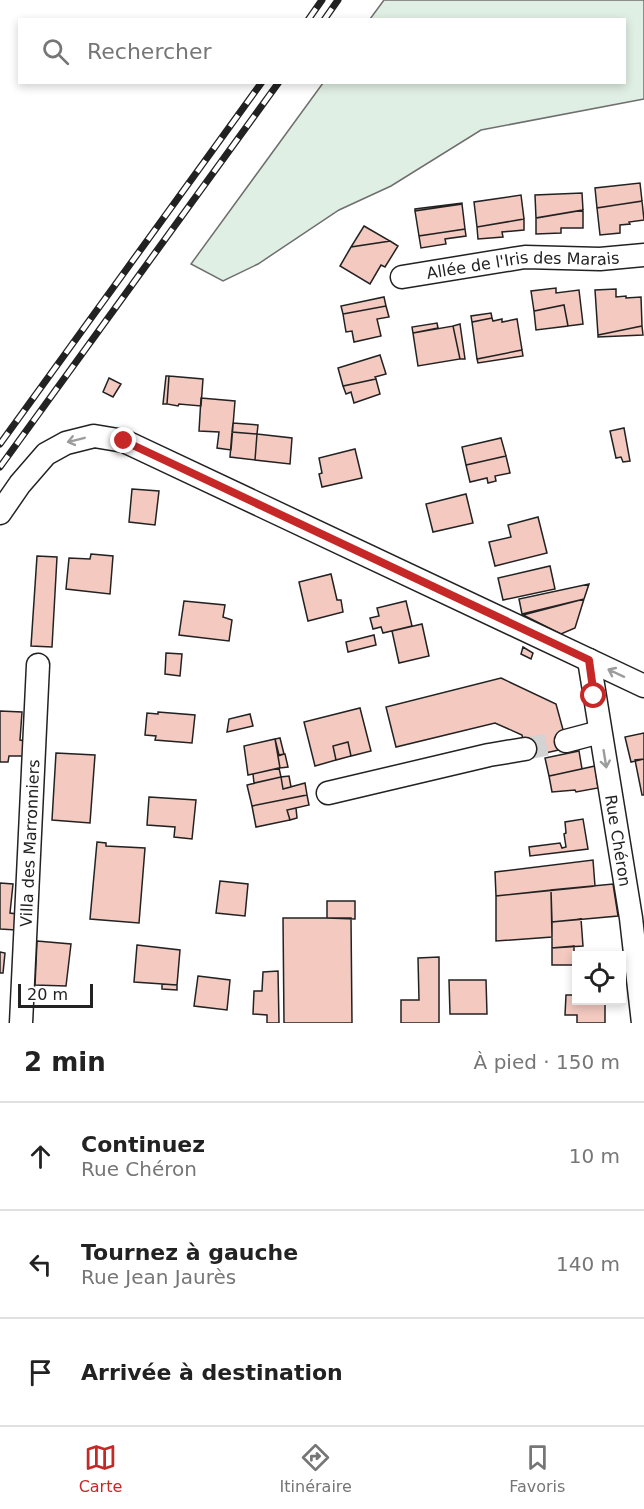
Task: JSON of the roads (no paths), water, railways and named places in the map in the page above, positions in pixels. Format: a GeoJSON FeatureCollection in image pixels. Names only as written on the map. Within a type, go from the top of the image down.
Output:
{"type":"FeatureCollection","features":[{"type":"Feature","properties":{"kind":"street","name":"Allée de l'Iris des Marais"},"geometry":{"type":"LineString","coordinates":[[402,277],[525,257],[600,259],[644,255]]}},
{"type":"Feature","properties":{"kind":"street"},"geometry":{"type":"LineString","coordinates":[[0,513],[20,484],[46,454],[66,443],[94,436],[124,441],[644,686]]}},
{"type":"Feature","properties":{"kind":"street","name":"Rue Chéron"},"geometry":{"type":"LineString","coordinates":[[589,660],[631,918],[643,1023]]}},
{"type":"Feature","properties":{"kind":"street","name":"Villa des Marronniers"},"geometry":{"type":"LineString","coordinates":[[21,1023],[38,665]]}},
{"type":"Feature","properties":{"kind":"street"},"geometry":{"type":"LineString","coordinates":[[566,741],[600,732]]}},
{"type":"Feature","properties":{"kind":"street"},"geometry":{"type":"LineString","coordinates":[[328,793],[489,755],[525,749]]}},
{"type":"Feature","properties":{"kind":"tunnel"},"geometry":{"type":"LineString","coordinates":[[525,749],[566,741]]}},
{"type":"Feature","properties":{"kind":"railway"},"geometry":{"type":"LineString","coordinates":[[309,18],[322,0]]}},
{"type":"Feature","properties":{"kind":"railway"},"geometry":{"type":"LineString","coordinates":[[325,18],[338,0]]}},
{"type":"Feature","properties":{"kind":"railway"},"geometry":{"type":"LineString","coordinates":[[0,444],[261,84]]}},
{"type":"Feature","properties":{"kind":"railway"},"geometry":{"type":"LineString","coordinates":[[0,467],[278,84]]}}]}
